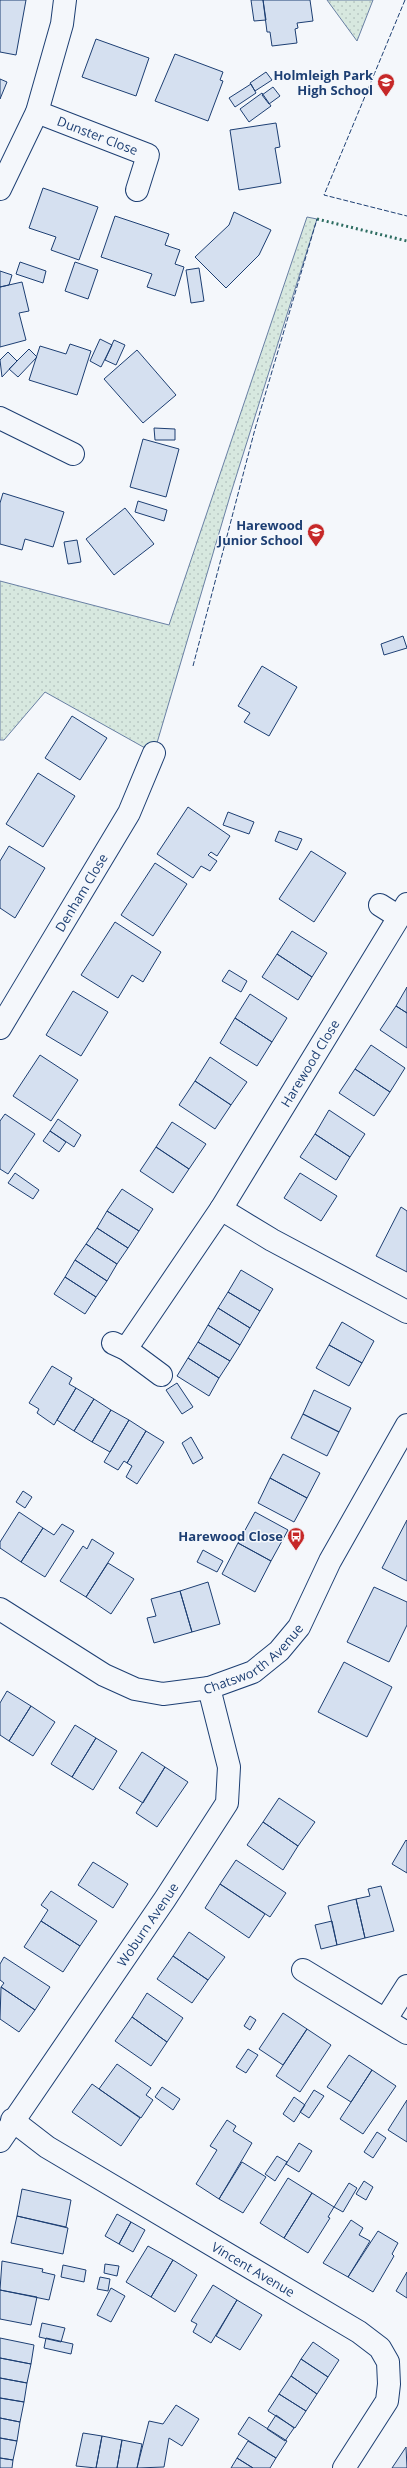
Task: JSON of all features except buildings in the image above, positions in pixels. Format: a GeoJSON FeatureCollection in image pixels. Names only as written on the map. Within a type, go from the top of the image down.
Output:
{"type":"FeatureCollection","features":[{"type":"Feature","properties":{"kind":"street"},"geometry":{"type":"LineString","coordinates":[[0,189],[37,112],[62,24],[65,0]]}},
{"type":"Feature","properties":{"kind":"street","name":"Dunster Close"},"geometry":{"type":"LineString","coordinates":[[37,112],[148,156],[137,190]]}},
{"type":"Feature","properties":{"kind":"street"},"geometry":{"type":"LineString","coordinates":[[0,418],[73,454]]}},
{"type":"Feature","properties":{"kind":"street","name":"Denham Close"},"geometry":{"type":"LineString","coordinates":[[0,1028],[129,813],[154,753]]}},
{"type":"Feature","properties":{"kind":"street","name":"Harewood Close"},"geometry":{"type":"LineString","coordinates":[[162,1374],[120,1346],[221,1209],[403,911],[380,905]]}},
{"type":"Feature","properties":{"kind":"street"},"geometry":{"type":"LineString","coordinates":[[221,1209],[272,1240],[407,1312]]}},
{"type":"Feature","properties":{"kind":"street","name":"Chatsworth Avenue"},"geometry":{"type":"LineString","coordinates":[[2,1614],[104,1675],[135,1689],[163,1694],[209,1688],[253,1672],[279,1651],[299,1627],[330,1561],[407,1425]]}},
{"type":"Feature","properties":{"kind":"street","name":"Woburn Avenue"},"geometry":{"type":"LineString","coordinates":[[0,2141],[12,2120],[165,1899],[227,1803],[229,1767],[209,1688]]}},
{"type":"Feature","properties":{"kind":"street"},"geometry":{"type":"LineString","coordinates":[[303,1970],[407,2033]]}},
{"type":"Feature","properties":{"kind":"street"},"geometry":{"type":"LineString","coordinates":[[386,2019],[407,1986]]}},
{"type":"Feature","properties":{"kind":"street","name":"Vincent Avenue"},"geometry":{"type":"LineString","coordinates":[[12,2120],[47,2147],[359,2332],[380,2348],[388,2362],[389,2384],[387,2402],[344,2468]]}},
{"type":"Feature","properties":{"kind":"shaded area"},"geometry":{"type":"Polygon","coordinates":[[[327,0],[373,0],[357,41],[327,0]]]}},
{"type":"Feature","properties":{"kind":"shaded area"},"geometry":{"type":"Polygon","coordinates":[[[307,217],[317,219],[230,496],[154,753],[45,692],[4,740],[0,740],[0,581],[169,625],[307,217]]]}},
{"type":"Feature","properties":{"kind":"hedge"},"geometry":{"type":"LineString","coordinates":[[317,219],[407,241]]}},
{"type":"Feature","properties":{"kind":"fence"},"geometry":{"type":"LineString","coordinates":[[405,0],[324,195],[407,216]]}},
{"type":"Feature","properties":{"kind":"fence"},"geometry":{"type":"LineString","coordinates":[[193,666],[255,429],[317,219]]}},
{"type":"Feature","properties":{"kind":"place","name":"Holmleigh Park High School"},"geometry":{"type":"Point","coordinates":[386,97]}},
{"type":"Feature","properties":{"kind":"place","name":"Harewood Junior School"},"geometry":{"type":"Point","coordinates":[316,547]}},
{"type":"Feature","properties":{"kind":"place","name":"Harewood Close"},"geometry":{"type":"Point","coordinates":[296,1551]}}]}
